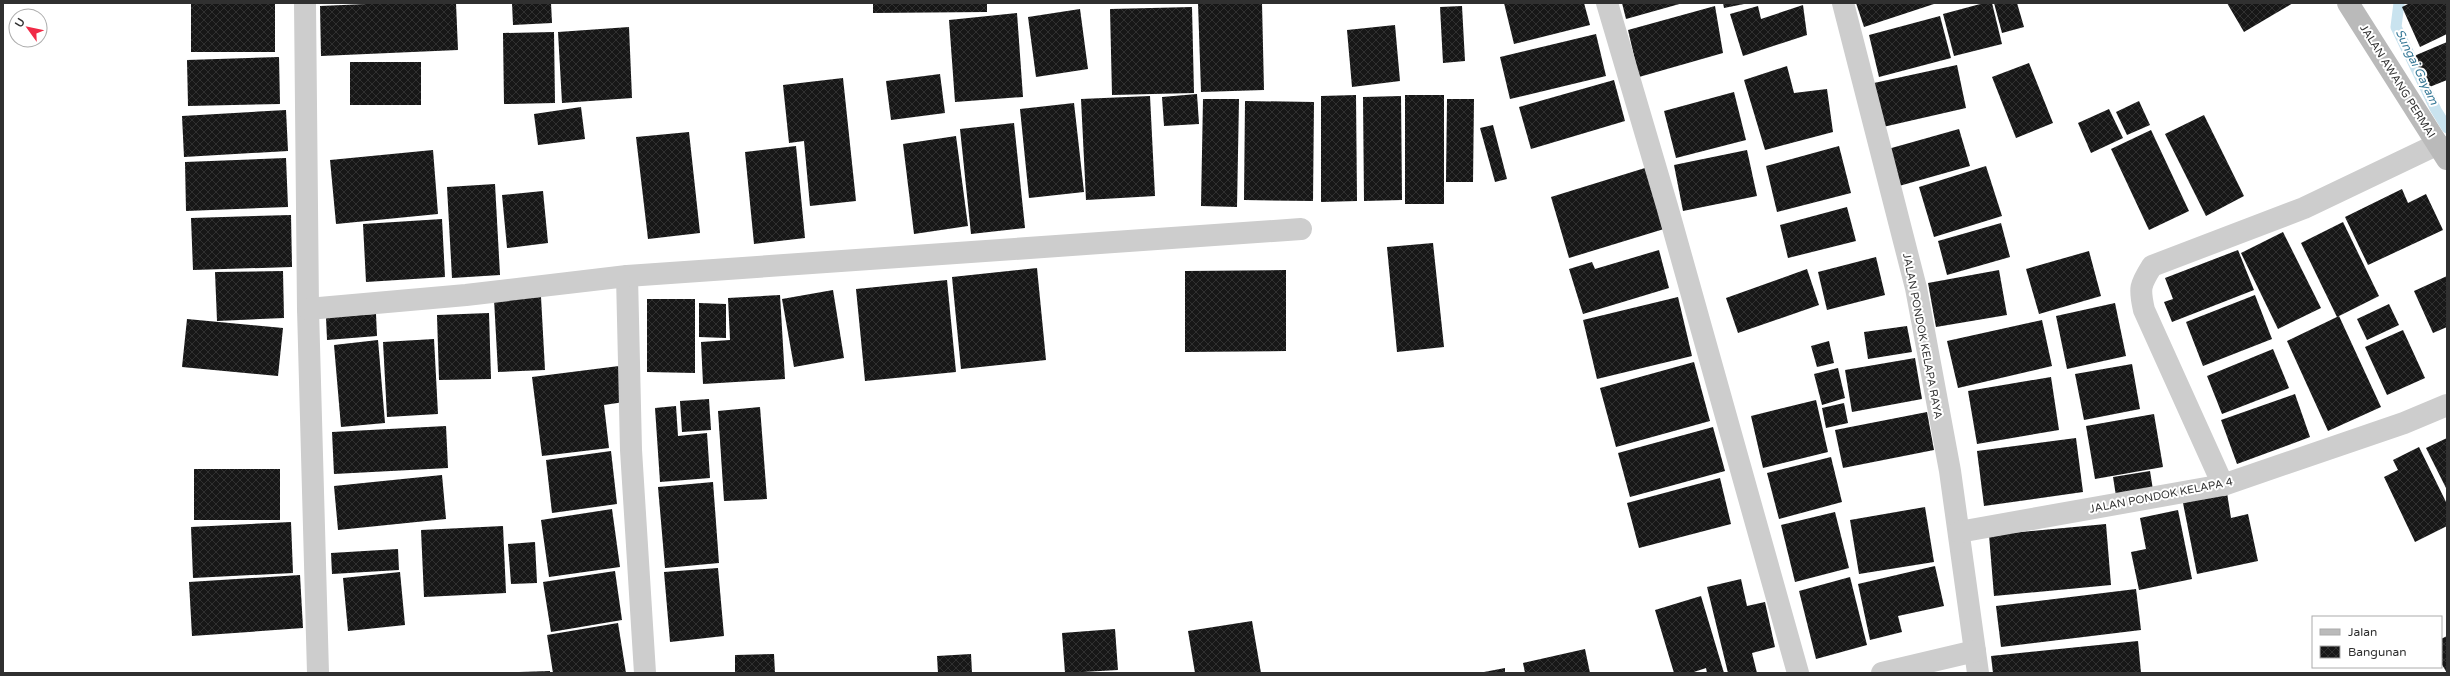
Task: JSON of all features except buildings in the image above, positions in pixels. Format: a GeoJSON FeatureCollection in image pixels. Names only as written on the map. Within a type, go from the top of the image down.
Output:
{"type":"FeatureCollection","features":[{"type":"Feature","properties":{"kind":"street"},"geometry":{"type":"LineString","coordinates":[[305,3],[308,309],[318,673]]}},
{"type":"Feature","properties":{"kind":"street"},"geometry":{"type":"LineString","coordinates":[[1606,3],[1668,206],[1798,673]]}},
{"type":"Feature","properties":{"kind":"street","name":"JALAN PONDOK KELAPA RAYA"},"geometry":{"type":"LineString","coordinates":[[1843,3],[1916,288],[1950,471],[1978,673]]}},
{"type":"Feature","properties":{"kind":"street","name":"JALAN AWANG PERMAI"},"geometry":{"type":"LineString","coordinates":[[2348,3],[2442,152]]}},
{"type":"Feature","properties":{"kind":"street"},"geometry":{"type":"LineString","coordinates":[[2223,485],[2144,310],[2140,291],[2142,281],[2152,266],[2304,208],[2353,186],[2442,152]]}},
{"type":"Feature","properties":{"kind":"street"},"geometry":{"type":"LineString","coordinates":[[308,309],[466,295],[627,276],[1301,229]]}},
{"type":"Feature","properties":{"kind":"street"},"geometry":{"type":"LineString","coordinates":[[627,276],[631,450],[645,673]]}},
{"type":"Feature","properties":{"kind":"street","name":"JALAN PONDOK KELAPA 4"},"geometry":{"type":"LineString","coordinates":[[1959,532],[2223,485],[2404,423],[2447,405]]}},
{"type":"Feature","properties":{"kind":"street"},"geometry":{"type":"LineString","coordinates":[[1882,673],[1975,651]]}},
{"type":"Feature","properties":{"kind":"waterway","name":"Sungai Gayam"},"geometry":{"type":"LineString","coordinates":[[2399,3],[2396,27],[2436,110],[2447,128]]}}]}
